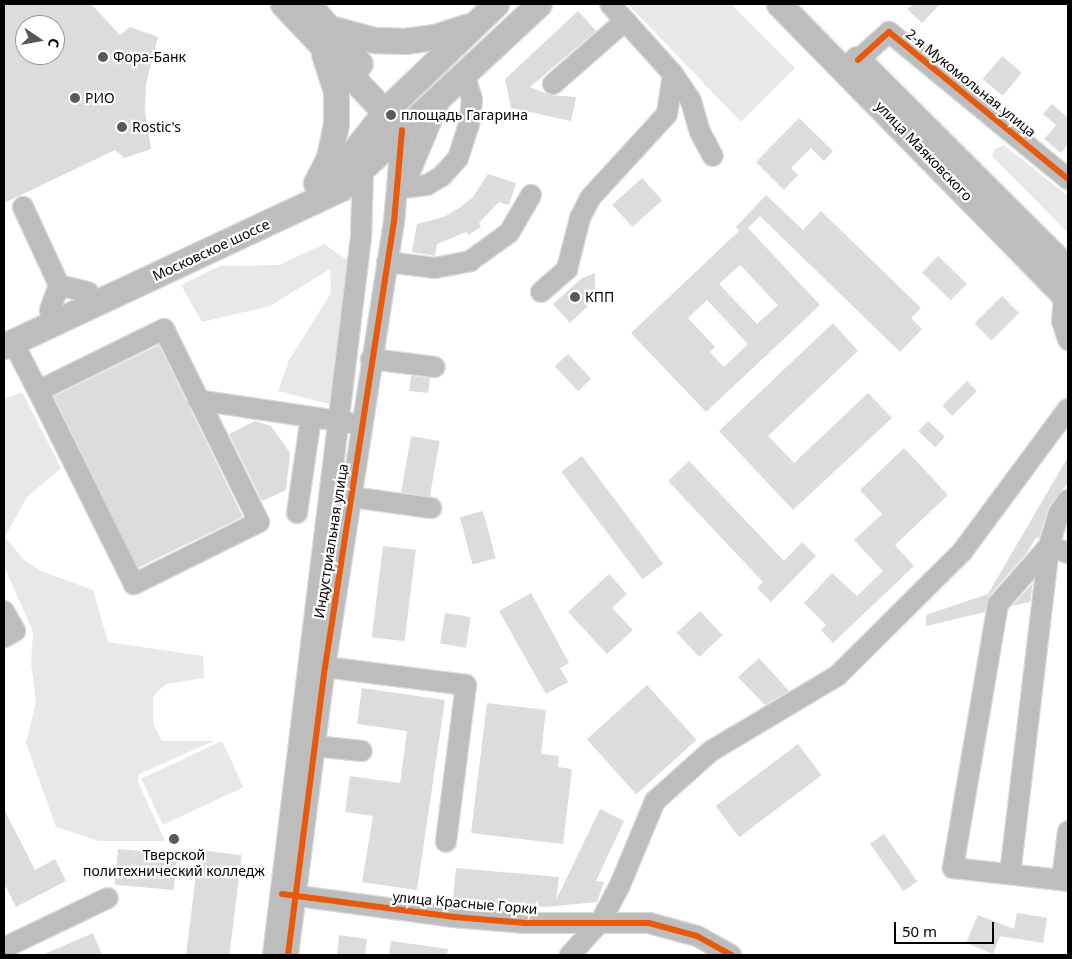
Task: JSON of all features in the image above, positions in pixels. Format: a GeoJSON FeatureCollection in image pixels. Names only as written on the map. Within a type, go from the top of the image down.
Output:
{"type":"FeatureCollection","features":[{"type":"Feature","properties":{"kind":"main road"},"geometry":{"type":"LineString","coordinates":[[283,4],[324,35],[388,109],[402,130]]}},
{"type":"Feature","properties":{"kind":"main road"},"geometry":{"type":"LineString","coordinates":[[308,4],[324,35],[367,155]]}},
{"type":"Feature","properties":{"kind":"main road"},"geometry":{"type":"LineString","coordinates":[[367,155],[388,109],[496,4]]}},
{"type":"Feature","properties":{"kind":"main road"},"geometry":{"type":"LineString","coordinates":[[318,192],[345,162],[367,155],[402,130],[539,4]]}},
{"type":"Feature","properties":{"kind":"main road","name":"улица Маяковского"},"geometry":{"type":"LineString","coordinates":[[779,4],[1066,297]]}},
{"type":"Feature","properties":{"kind":"main road","name":"улица Маяковского"},"geometry":{"type":"LineString","coordinates":[[802,4],[1068,269]]}},
{"type":"Feature","properties":{"kind":"main road"},"geometry":{"type":"LineString","coordinates":[[324,35],[405,41],[443,35],[475,23]]}},
{"type":"Feature","properties":{"kind":"main road"},"geometry":{"type":"LineString","coordinates":[[318,192],[329,157],[337,116],[332,74],[324,35]]}},
{"type":"Feature","properties":{"kind":"main road","name":"Московское шоссе"},"geometry":{"type":"LineString","coordinates":[[7,340],[50,310],[318,192]]}},
{"type":"Feature","properties":{"kind":"main road","name":"Московское шоссе"},"geometry":{"type":"LineString","coordinates":[[7,340],[318,192]]}},
{"type":"Feature","properties":{"kind":"street"},"geometry":{"type":"LineString","coordinates":[[610,4],[673,74],[692,101],[700,132],[713,156]]}},
{"type":"Feature","properties":{"kind":"street"},"geometry":{"type":"LineString","coordinates":[[553,84],[625,21]]}},
{"type":"Feature","properties":{"kind":"street","name":"2-я Мукомольная улица"},"geometry":{"type":"LineString","coordinates":[[858,60],[889,32],[1068,179]]}},
{"type":"Feature","properties":{"kind":"street"},"geometry":{"type":"LineString","coordinates":[[367,155],[401,183],[427,185],[442,176],[458,158],[469,125],[472,99],[464,74]]}},
{"type":"Feature","properties":{"kind":"street"},"geometry":{"type":"LineString","coordinates":[[540,292],[567,269],[580,218],[590,198],[667,114],[673,74]]}},
{"type":"Feature","properties":{"kind":"street","name":"Индустриальная улица"},"geometry":{"type":"LineString","coordinates":[[401,183],[443,93]]}},
{"type":"Feature","properties":{"kind":"street","name":"Индустриальная улица"},"geometry":{"type":"LineString","coordinates":[[273,955],[289,895],[315,746],[324,667],[371,359],[395,209],[401,183],[402,130]]}},
{"type":"Feature","properties":{"kind":"street","name":"Индустриальная улица"},"geometry":{"type":"LineString","coordinates":[[288,955],[289,895],[362,219],[367,155]]}},
{"type":"Feature","properties":{"kind":"street"},"geometry":{"type":"LineString","coordinates":[[318,192],[347,200],[362,219]]}},
{"type":"Feature","properties":{"kind":"street"},"geometry":{"type":"LineString","coordinates":[[387,262],[435,268],[470,261],[509,233],[531,195]]}},
{"type":"Feature","properties":{"kind":"street"},"geometry":{"type":"LineString","coordinates":[[23,207],[59,286],[50,310]]}},
{"type":"Feature","properties":{"kind":"street"},"geometry":{"type":"LineString","coordinates":[[59,286],[88,292]]}},
{"type":"Feature","properties":{"kind":"street"},"geometry":{"type":"LineString","coordinates":[[1066,297],[1062,321],[1068,340]]}},
{"type":"Feature","properties":{"kind":"street"},"geometry":{"type":"LineString","coordinates":[[7,340],[38,392],[134,584],[259,522],[164,329],[38,392]]}},
{"type":"Feature","properties":{"kind":"street"},"geometry":{"type":"LineString","coordinates":[[371,359],[434,368]]}},
{"type":"Feature","properties":{"kind":"street"},"geometry":{"type":"LineString","coordinates":[[198,400],[362,424]]}},
{"type":"Feature","properties":{"kind":"street"},"geometry":{"type":"LineString","coordinates":[[570,955],[601,921],[620,885],[654,801],[710,751],[838,676],[962,552],[1068,410]]}},
{"type":"Feature","properties":{"kind":"street"},"geometry":{"type":"LineString","coordinates":[[297,512],[311,417]]}},
{"type":"Feature","properties":{"kind":"street"},"geometry":{"type":"LineString","coordinates":[[351,497],[431,508]]}},
{"type":"Feature","properties":{"kind":"street"},"geometry":{"type":"LineString","coordinates":[[1010,874],[1049,546],[1065,510]]}},
{"type":"Feature","properties":{"kind":"street"},"geometry":{"type":"LineString","coordinates":[[1049,546],[1068,553]]}},
{"type":"Feature","properties":{"kind":"street"},"geometry":{"type":"LineString","coordinates":[[1049,546],[998,604],[953,868],[1065,880],[1068,831]]}},
{"type":"Feature","properties":{"kind":"street"},"geometry":{"type":"LineString","coordinates":[[4,611],[15,631],[4,637]]}},
{"type":"Feature","properties":{"kind":"street"},"geometry":{"type":"LineString","coordinates":[[324,667],[466,685],[446,842]]}},
{"type":"Feature","properties":{"kind":"street"},"geometry":{"type":"LineString","coordinates":[[315,746],[362,751]]}},
{"type":"Feature","properties":{"kind":"street","name":"улица Красные Горки"},"geometry":{"type":"LineString","coordinates":[[289,895],[454,917],[526,922],[601,921],[650,923],[674,928],[696,936],[731,955]]}},
{"type":"Feature","properties":{"kind":"street"},"geometry":{"type":"LineString","coordinates":[[4,948],[108,898]]}},
{"type":"Feature","properties":{"kind":"shaded area"},"geometry":{"type":"Polygon","coordinates":[[[628,4],[731,4],[795,68],[741,122],[628,4]]]}},
{"type":"Feature","properties":{"kind":"shaded area"},"geometry":{"type":"Polygon","coordinates":[[[1004,145],[1068,196],[1068,233],[992,156],[995,149],[1004,145]]]}},
{"type":"Feature","properties":{"kind":"shaded area"},"geometry":{"type":"Polygon","coordinates":[[[324,244],[362,270],[341,407],[278,391],[289,360],[331,293],[330,269],[270,306],[202,322],[181,285],[220,266],[279,265],[324,244]]]}},
{"type":"Feature","properties":{"kind":"shaded area"},"geometry":{"type":"Polygon","coordinates":[[[22,392],[61,468],[27,497],[5,537],[23,559],[41,571],[93,590],[108,642],[203,656],[204,678],[166,684],[153,696],[153,723],[162,741],[214,741],[139,774],[138,782],[165,841],[99,841],[56,827],[26,743],[36,702],[31,663],[33,632],[4,566],[4,399],[22,392]]]}},
{"type":"Feature","properties":{"kind":"shaded area"},"geometry":{"type":"Polygon","coordinates":[[[222,741],[244,787],[163,825],[141,779],[222,741]]]}},
{"type":"Feature","properties":{"kind":"building","name":"РИО"},"geometry":{"type":"Polygon","coordinates":[[[4,4],[91,4],[120,35],[130,27],[158,37],[146,84],[145,111],[151,149],[124,158],[115,150],[4,203],[4,4]]]}},
{"type":"Feature","properties":{"kind":"building"},"geometry":{"type":"Polygon","coordinates":[[[913,4],[940,4],[922,23],[907,9],[913,4]]]}},
{"type":"Feature","properties":{"kind":"building"},"geometry":{"type":"Polygon","coordinates":[[[578,11],[596,31],[530,87],[550,95],[576,97],[571,121],[511,108],[505,79],[578,11]]]}},
{"type":"Feature","properties":{"kind":"building"},"geometry":{"type":"Polygon","coordinates":[[[1002,56],[1022,73],[1003,96],[983,79],[1002,56]]]}},
{"type":"Feature","properties":{"kind":"building"},"geometry":{"type":"Polygon","coordinates":[[[1052,104],[1068,118],[1068,144],[1061,153],[1044,139],[1056,125],[1043,114],[1052,104]]]}},
{"type":"Feature","properties":{"kind":"building"},"geometry":{"type":"Polygon","coordinates":[[[799,118],[833,151],[824,161],[811,148],[791,168],[798,175],[784,190],[756,162],[799,118]]]}},
{"type":"Feature","properties":{"kind":"building"},"geometry":{"type":"Polygon","coordinates":[[[488,174],[516,183],[509,205],[499,202],[479,223],[481,227],[468,235],[466,232],[437,244],[435,256],[412,252],[417,224],[444,217],[459,208],[473,197],[488,174]]]}},
{"type":"Feature","properties":{"kind":"building"},"geometry":{"type":"Polygon","coordinates":[[[642,178],[662,200],[632,227],[612,205],[642,178]]]}},
{"type":"Feature","properties":{"kind":"building"},"geometry":{"type":"Polygon","coordinates":[[[766,195],[803,230],[821,211],[921,308],[911,318],[922,329],[900,352],[760,216],[748,228],[820,305],[706,412],[631,333],[739,231],[736,227],[766,195]],[[740,265],[719,284],[757,324],[778,305],[740,265]],[[707,300],[688,318],[715,347],[710,352],[724,367],[748,344],[707,300]]]}},
{"type":"Feature","properties":{"kind":"building"},"geometry":{"type":"Polygon","coordinates":[[[938,256],[967,284],[951,300],[922,273],[938,256]]]}},
{"type":"Feature","properties":{"kind":"building","name":"КПП"},"geometry":{"type":"Polygon","coordinates":[[[595,273],[595,292],[584,302],[588,306],[570,323],[553,304],[582,278],[595,273]]]}},
{"type":"Feature","properties":{"kind":"building"},"geometry":{"type":"Polygon","coordinates":[[[1002,296],[1019,313],[991,341],[974,324],[1002,296]]]}},
{"type":"Feature","properties":{"kind":"building"},"geometry":{"type":"Polygon","coordinates":[[[833,323],[858,351],[768,436],[794,463],[868,393],[892,418],[793,510],[719,431],[833,323]]]}},
{"type":"Feature","properties":{"kind":"building"},"geometry":{"type":"Polygon","coordinates":[[[159,345],[243,517],[138,568],[54,396],[159,345]]]}},
{"type":"Feature","properties":{"kind":"building"},"geometry":{"type":"Polygon","coordinates":[[[568,354],[591,379],[578,391],[555,366],[568,354]]]}},
{"type":"Feature","properties":{"kind":"building"},"geometry":{"type":"Polygon","coordinates":[[[411,376],[430,378],[428,393],[409,391],[411,376]]]}},
{"type":"Feature","properties":{"kind":"building"},"geometry":{"type":"Polygon","coordinates":[[[967,381],[977,391],[952,416],[942,406],[967,381]]]}},
{"type":"Feature","properties":{"kind":"building"},"geometry":{"type":"Polygon","coordinates":[[[255,421],[271,426],[290,453],[286,490],[262,501],[229,434],[255,421]]]}},
{"type":"Feature","properties":{"kind":"building"},"geometry":{"type":"Polygon","coordinates":[[[928,421],[945,437],[935,447],[918,431],[928,421]]]}},
{"type":"Feature","properties":{"kind":"building"},"geometry":{"type":"Polygon","coordinates":[[[411,436],[440,441],[430,497],[401,492],[411,436]]]}},
{"type":"Feature","properties":{"kind":"building"},"geometry":{"type":"Polygon","coordinates":[[[904,448],[948,495],[895,545],[914,566],[833,643],[821,630],[826,625],[804,603],[832,573],[857,596],[883,571],[854,540],[882,514],[860,490],[904,448]]]}},
{"type":"Feature","properties":{"kind":"building"},"geometry":{"type":"Polygon","coordinates":[[[582,456],[663,564],[642,579],[561,472],[582,456]]]}},
{"type":"Feature","properties":{"kind":"building"},"geometry":{"type":"Polygon","coordinates":[[[1068,457],[1068,483],[1049,506],[1039,538],[1036,538],[1026,554],[989,596],[985,612],[926,626],[926,615],[988,594],[1068,457]]]}},
{"type":"Feature","properties":{"kind":"building"},"geometry":{"type":"Polygon","coordinates":[[[689,461],[784,561],[802,542],[816,556],[771,602],[757,588],[763,582],[668,481],[689,461]]]}},
{"type":"Feature","properties":{"kind":"building"},"geometry":{"type":"Polygon","coordinates":[[[483,511],[496,558],[472,565],[460,517],[483,511]]]}},
{"type":"Feature","properties":{"kind":"building"},"geometry":{"type":"Polygon","coordinates":[[[383,546],[416,550],[405,641],[372,637],[383,546]]]}},
{"type":"Feature","properties":{"kind":"building"},"geometry":{"type":"Polygon","coordinates":[[[609,574],[627,594],[612,608],[633,630],[607,654],[568,612],[609,574]]]}},
{"type":"Feature","properties":{"kind":"building"},"geometry":{"type":"Polygon","coordinates":[[[1033,583],[1030,602],[1012,606],[1033,583]]]}},
{"type":"Feature","properties":{"kind":"building"},"geometry":{"type":"Polygon","coordinates":[[[531,593],[569,663],[560,668],[568,682],[546,694],[499,611],[531,593]]]}},
{"type":"Feature","properties":{"kind":"building"},"geometry":{"type":"Polygon","coordinates":[[[700,611],[723,635],[699,657],[677,633],[700,611]]]}},
{"type":"Feature","properties":{"kind":"building"},"geometry":{"type":"Polygon","coordinates":[[[445,613],[471,617],[466,648],[440,644],[445,613]]]}},
{"type":"Feature","properties":{"kind":"building"},"geometry":{"type":"Polygon","coordinates":[[[759,658],[789,691],[765,705],[738,677],[759,658]]]}},
{"type":"Feature","properties":{"kind":"building"},"geometry":{"type":"Polygon","coordinates":[[[647,685],[697,740],[636,794],[587,739],[647,685]]]}},
{"type":"Feature","properties":{"kind":"building"},"geometry":{"type":"Polygon","coordinates":[[[362,688],[445,700],[417,890],[362,882],[373,816],[345,812],[350,776],[400,783],[407,731],[357,724],[362,688]]]}},
{"type":"Feature","properties":{"kind":"building"},"geometry":{"type":"Polygon","coordinates":[[[487,703],[546,710],[541,754],[559,756],[558,767],[572,769],[563,844],[471,833],[487,703]]]}},
{"type":"Feature","properties":{"kind":"building"},"geometry":{"type":"Polygon","coordinates":[[[798,744],[821,775],[739,837],[716,806],[798,744]]]}},
{"type":"Feature","properties":{"kind":"building"},"geometry":{"type":"Polygon","coordinates":[[[4,809],[35,870],[55,859],[66,881],[16,907],[4,883],[4,809]]]}},
{"type":"Feature","properties":{"kind":"building"},"geometry":{"type":"Polygon","coordinates":[[[600,809],[624,821],[596,881],[604,882],[597,902],[545,907],[453,899],[456,868],[559,877],[556,900],[600,809]]]}},
{"type":"Feature","properties":{"kind":"building"},"geometry":{"type":"Polygon","coordinates":[[[884,834],[917,882],[903,891],[870,844],[884,834]]]}},
{"type":"Feature","properties":{"kind":"building"},"geometry":{"type":"Polygon","coordinates":[[[118,849],[177,854],[174,890],[115,885],[118,849]]]}},
{"type":"Feature","properties":{"kind":"building"},"geometry":{"type":"Polygon","coordinates":[[[199,850],[242,855],[229,955],[186,955],[199,850]]]}},
{"type":"Feature","properties":{"kind":"building"},"geometry":{"type":"Polygon","coordinates":[[[1017,913],[1047,918],[1043,943],[1000,936],[993,954],[966,943],[978,915],[1014,929],[1017,913]]]}},
{"type":"Feature","properties":{"kind":"building"},"geometry":{"type":"Polygon","coordinates":[[[93,933],[102,955],[42,955],[93,933]]]}},
{"type":"Feature","properties":{"kind":"building"},"geometry":{"type":"Polygon","coordinates":[[[339,935],[367,939],[365,955],[337,955],[339,935]]]}},
{"type":"Feature","properties":{"kind":"building"},"geometry":{"type":"Polygon","coordinates":[[[391,941],[448,949],[447,955],[389,955],[391,941]]]}},
{"type":"Feature","properties":{"kind":"cycle path"},"geometry":{"type":"LineString","coordinates":[[858,60],[889,32],[1068,179]]}},
{"type":"Feature","properties":{"kind":"cycle path"},"geometry":{"type":"LineString","coordinates":[[288,955],[325,667],[394,222],[402,130]]}},
{"type":"Feature","properties":{"kind":"cycle path"},"geometry":{"type":"LineString","coordinates":[[282,894],[454,917],[526,923],[649,923],[697,936],[731,955]]}},
{"type":"Feature","properties":{"kind":"place","name":"Фора-Банк"},"geometry":{"type":"Point","coordinates":[103,57]}},
{"type":"Feature","properties":{"kind":"place","name":"РИО"},"geometry":{"type":"Point","coordinates":[75,98]}},
{"type":"Feature","properties":{"kind":"place","name":"площадь Гагарина"},"geometry":{"type":"Point","coordinates":[391,115]}},
{"type":"Feature","properties":{"kind":"place","name":"Rostic's"},"geometry":{"type":"Point","coordinates":[122,127]}},
{"type":"Feature","properties":{"kind":"place","name":"КПП"},"geometry":{"type":"Point","coordinates":[575,297]}},
{"type":"Feature","properties":{"kind":"place","name":"Тверской политехнический колледж"},"geometry":{"type":"Point","coordinates":[174,839]}}]}
